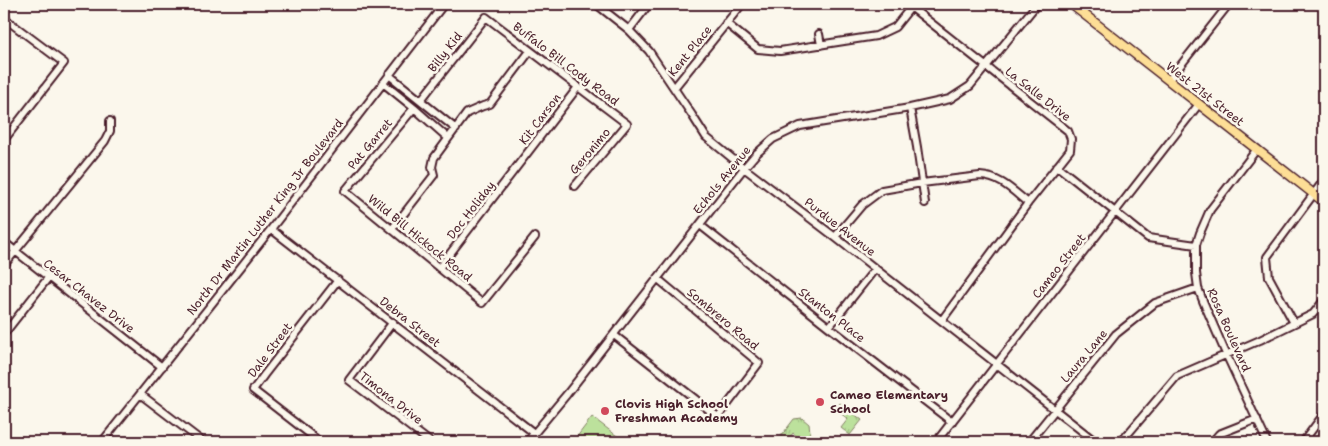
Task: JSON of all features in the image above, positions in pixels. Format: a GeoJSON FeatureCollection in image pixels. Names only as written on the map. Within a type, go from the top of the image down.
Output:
{"type":"FeatureCollection","features":[{"type":"Feature","properties":{"kind":"main road","name":"West 21st Street"},"geometry":{"type":"LineString","coordinates":[[1071,4],[1324,202]]}},
{"type":"Feature","properties":{"kind":"street","name":"North Dr Martin Luther King Jr Boulevard"},"geometry":{"type":"LineString","coordinates":[[102,442],[271,229],[444,4]]}},
{"type":"Feature","properties":{"kind":"street","name":"Purdue Avenue"},"geometry":{"type":"LineString","coordinates":[[596,4],[629,30],[649,51],[706,137],[1096,442]]}},
{"type":"Feature","properties":{"kind":"street"},"geometry":{"type":"LineString","coordinates":[[629,30],[649,4]]}},
{"type":"Feature","properties":{"kind":"street","name":"Kent Place"},"geometry":{"type":"LineString","coordinates":[[674,88],[742,4]]}},
{"type":"Feature","properties":{"kind":"street","name":"Echols Avenue"},"geometry":{"type":"LineString","coordinates":[[527,442],[614,335],[744,168],[773,139],[800,126],[910,108],[950,99],[970,86],[1036,4]]}},
{"type":"Feature","properties":{"kind":"street"},"geometry":{"type":"LineString","coordinates":[[1169,80],[1230,4]]}},
{"type":"Feature","properties":{"kind":"street"},"geometry":{"type":"LineString","coordinates":[[726,23],[758,49],[780,51],[876,36],[894,27],[909,6]]}},
{"type":"Feature","properties":{"kind":"street","name":"La Salle Drive"},"geometry":{"type":"LineString","coordinates":[[909,6],[1068,132],[1071,139],[1070,150],[1028,203],[942,320]]}},
{"type":"Feature","properties":{"kind":"street","name":"Buffalo Bill Cody Road"},"geometry":{"type":"LineString","coordinates":[[486,17],[627,124],[623,129]]}},
{"type":"Feature","properties":{"kind":"street","name":"Billy Kid"},"geometry":{"type":"LineString","coordinates":[[421,100],[486,17]]}},
{"type":"Feature","properties":{"kind":"street"},"geometry":{"type":"LineString","coordinates":[[4,18],[64,63],[4,140]]}},
{"type":"Feature","properties":{"kind":"street"},"geometry":{"type":"LineString","coordinates":[[819,34],[821,45]]}},
{"type":"Feature","properties":{"kind":"street"},"geometry":{"type":"LineString","coordinates":[[392,229],[434,175],[432,168],[434,158],[467,113],[490,104],[530,51]]}},
{"type":"Feature","properties":{"kind":"street"},"geometry":{"type":"LineString","coordinates":[[389,75],[456,129]]}},
{"type":"Feature","properties":{"kind":"street"},"geometry":{"type":"LineString","coordinates":[[383,83],[448,138]]}},
{"type":"Feature","properties":{"kind":"street","name":"Kit Carson"},"geometry":{"type":"LineString","coordinates":[[519,165],[578,87]]}},
{"type":"Feature","properties":{"kind":"street","name":"Cameo Street"},"geometry":{"type":"LineString","coordinates":[[936,442],[1199,104]]}},
{"type":"Feature","properties":{"kind":"street","name":"Pat Garret"},"geometry":{"type":"LineString","coordinates":[[348,194],[346,191],[414,108]]}},
{"type":"Feature","properties":{"kind":"street"},"geometry":{"type":"LineString","coordinates":[[910,108],[925,203]]}},
{"type":"Feature","properties":{"kind":"street"},"geometry":{"type":"LineString","coordinates":[[4,266],[105,141],[110,131],[110,121]]}},
{"type":"Feature","properties":{"kind":"street","name":"Geronimo"},"geometry":{"type":"LineString","coordinates":[[575,186],[623,129]]}},
{"type":"Feature","properties":{"kind":"street","name":"Rosa Boulevard"},"geometry":{"type":"LineString","coordinates":[[1257,149],[1210,210],[1203,223],[1196,245],[1196,273],[1198,288],[1267,442]]}},
{"type":"Feature","properties":{"kind":"street","name":"Doc Holiday"},"geometry":{"type":"LineString","coordinates":[[440,268],[519,165]]}},
{"type":"Feature","properties":{"kind":"street"},"geometry":{"type":"LineString","coordinates":[[1057,166],[1148,238],[1196,245]]}},
{"type":"Feature","properties":{"kind":"street"},"geometry":{"type":"LineString","coordinates":[[836,237],[862,205],[882,190],[922,183],[987,176],[1001,182],[1028,203]]}},
{"type":"Feature","properties":{"kind":"street"},"geometry":{"type":"LineString","coordinates":[[1294,323],[1269,277],[1267,257],[1324,180]]}},
{"type":"Feature","properties":{"kind":"street","name":"Wild Bill Hickock Road"},"geometry":{"type":"LineString","coordinates":[[348,194],[482,303],[535,237]]}},
{"type":"Feature","properties":{"kind":"street","name":"Stanton Place"},"geometry":{"type":"LineString","coordinates":[[700,225],[952,422]]}},
{"type":"Feature","properties":{"kind":"street","name":"Debra Street"},"geometry":{"type":"LineString","coordinates":[[271,229],[534,433]]}},
{"type":"Feature","properties":{"kind":"street","name":"Cesar Chavez Drive"},"geometry":{"type":"LineString","coordinates":[[4,242],[162,367]]}},
{"type":"Feature","properties":{"kind":"street"},"geometry":{"type":"LineString","coordinates":[[829,327],[875,268]]}},
{"type":"Feature","properties":{"kind":"street"},"geometry":{"type":"LineString","coordinates":[[4,334],[48,278]]}},
{"type":"Feature","properties":{"kind":"street","name":"Sombrero Road"},"geometry":{"type":"LineString","coordinates":[[614,335],[718,416],[759,363],[658,279]]}},
{"type":"Feature","properties":{"kind":"street","name":"Dale Street"},"geometry":{"type":"LineString","coordinates":[[320,442],[253,390],[338,280]]}},
{"type":"Feature","properties":{"kind":"street","name":"Laura Lane"},"geometry":{"type":"LineString","coordinates":[[1029,442],[1116,334],[1155,303],[1198,288]]}},
{"type":"Feature","properties":{"kind":"street"},"geometry":{"type":"LineString","coordinates":[[1121,442],[1177,376],[1260,340],[1313,314],[1324,300]]}},
{"type":"Feature","properties":{"kind":"street","name":"Timona Drive"},"geometry":{"type":"LineString","coordinates":[[393,322],[348,380],[430,442]]}},
{"type":"Feature","properties":{"kind":"street"},"geometry":{"type":"LineString","coordinates":[[140,394],[203,442]]}},
{"type":"Feature","properties":{"kind":"street"},"geometry":{"type":"LineString","coordinates":[[1303,442],[1324,414]]}},
{"type":"Feature","properties":{"kind":"street"},"geometry":{"type":"LineString","coordinates":[[1212,442],[1219,434],[1257,419]]}},
{"type":"Feature","properties":{"kind":"green space"},"geometry":{"type":"Polygon","coordinates":[[[840,403],[862,420],[850,435],[841,428],[848,419],[835,409],[840,403]]]}},
{"type":"Feature","properties":{"kind":"green space"},"geometry":{"type":"Polygon","coordinates":[[[592,417],[625,442],[573,442],[592,417]]]}},
{"type":"Feature","properties":{"kind":"green space"},"geometry":{"type":"Polygon","coordinates":[[[802,418],[809,424],[810,432],[803,442],[793,433],[786,442],[778,440],[794,419],[802,418]]]}},
{"type":"Feature","properties":{"kind":"place","name":"Cameo Elementary School"},"geometry":{"type":"Point","coordinates":[820,402]}},
{"type":"Feature","properties":{"kind":"place","name":"Clovis High School Freshman Academy"},"geometry":{"type":"Point","coordinates":[605,411]}}]}
